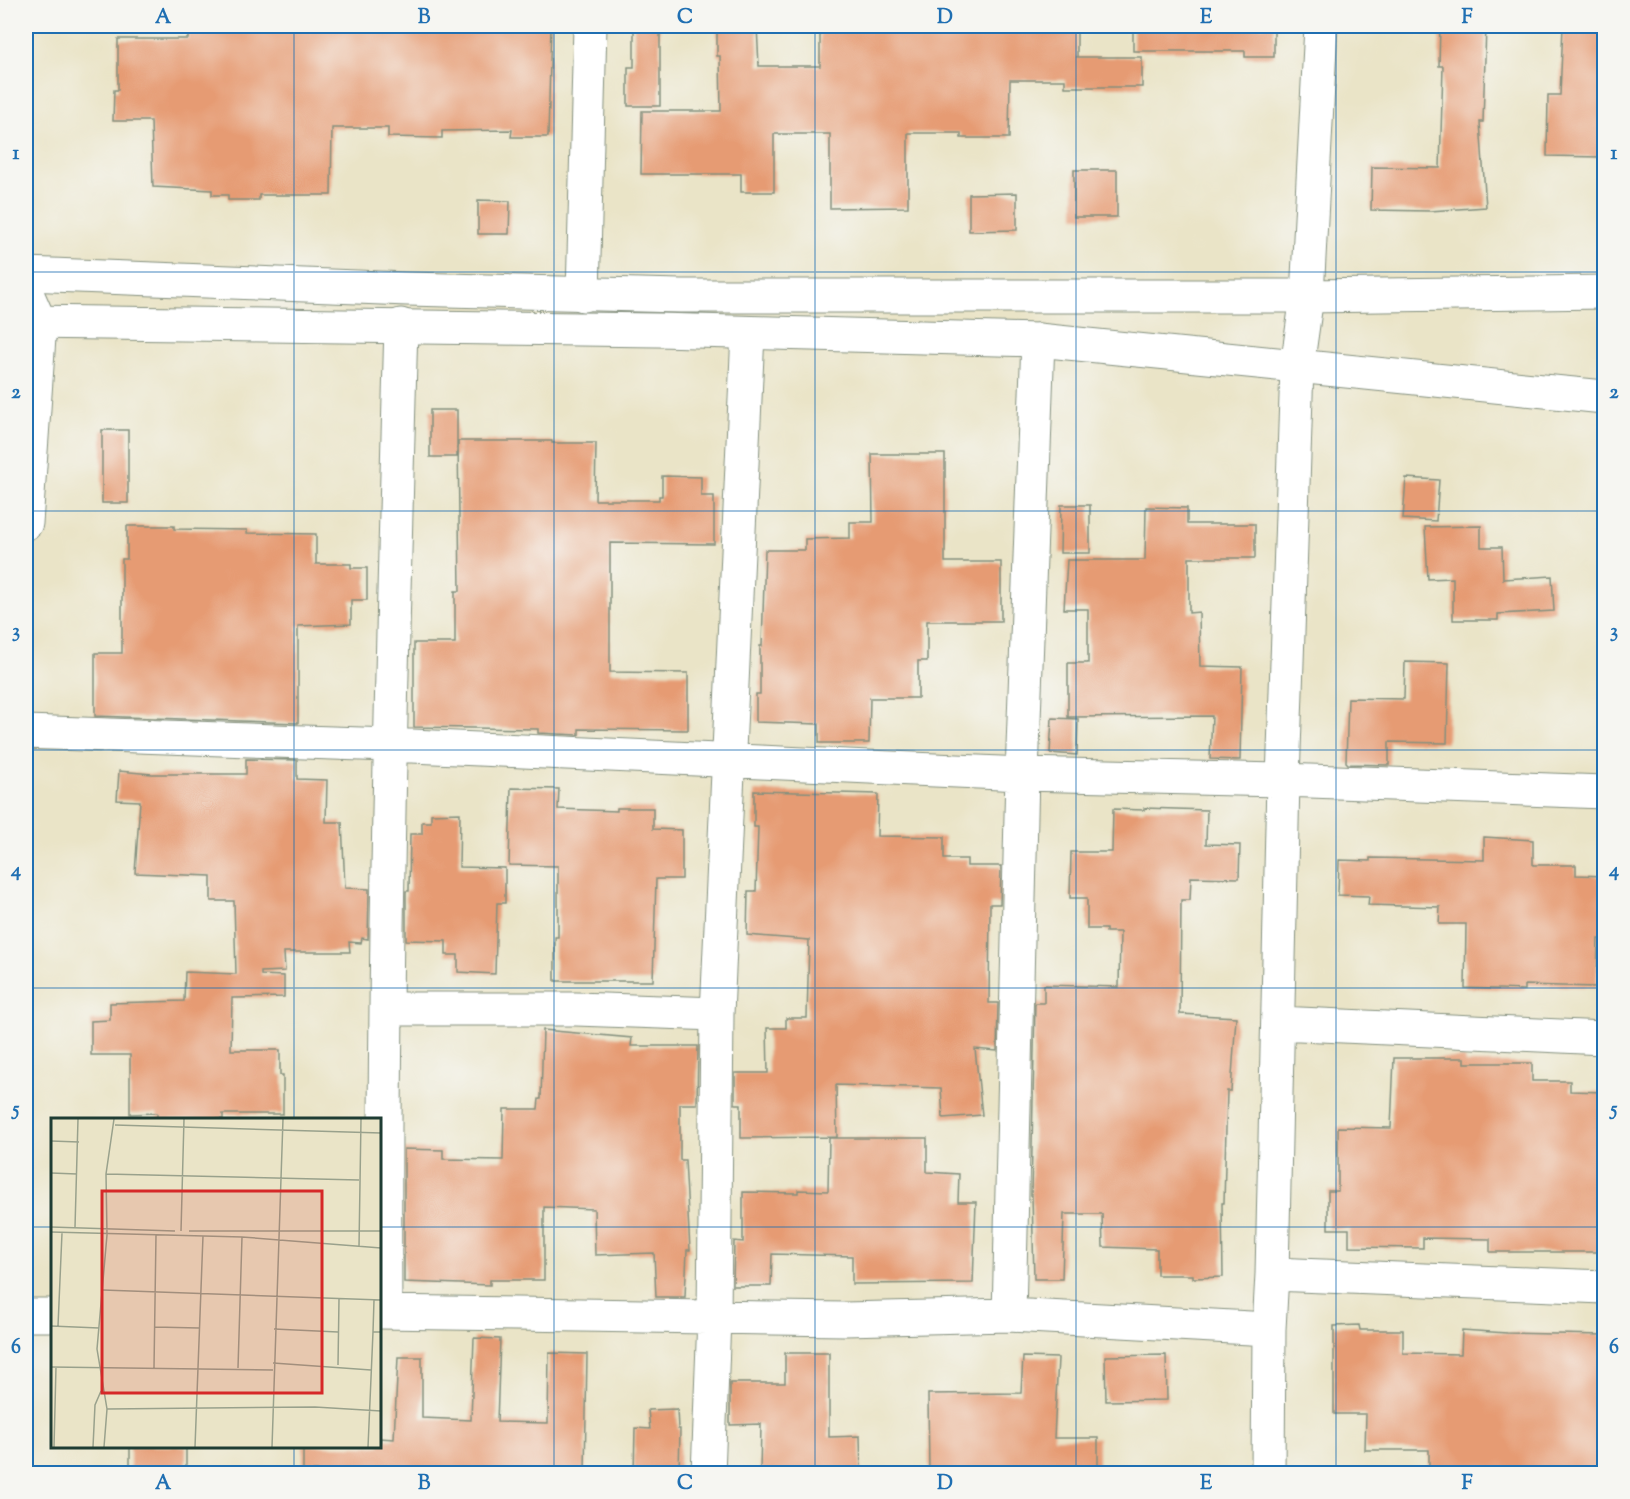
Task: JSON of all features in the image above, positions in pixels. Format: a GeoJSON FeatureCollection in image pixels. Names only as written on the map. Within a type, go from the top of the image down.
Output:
{"type":"FeatureCollection","features":[{"type":"Feature","properties":{"kind":"street"},"geometry":{"type":"LineString","coordinates":[[583,295],[590,26]]}},
{"type":"Feature","properties":{"kind":"street"},"geometry":{"type":"LineString","coordinates":[[1268,1473],[1269,1329],[1283,780],[1298,367],[1307,296],[1321,26]]}},
{"type":"Feature","properties":{"kind":"street"},"geometry":{"type":"LineString","coordinates":[[26,274],[583,295],[1307,296],[1605,292]]}},
{"type":"Feature","properties":{"kind":"street"},"geometry":{"type":"LineString","coordinates":[[26,291],[33,323],[26,523]]}},
{"type":"Feature","properties":{"kind":"street"},"geometry":{"type":"LineString","coordinates":[[33,323],[401,325],[1038,340],[1605,397]]}},
{"type":"Feature","properties":{"kind":"street"},"geometry":{"type":"LineString","coordinates":[[401,325],[390,745],[382,1312],[844,1319],[1009,1315],[1269,1329]]}},
{"type":"Feature","properties":{"kind":"street"},"geometry":{"type":"LineString","coordinates":[[708,1473],[714,1318],[717,1014],[748,333]]}},
{"type":"Feature","properties":{"kind":"street"},"geometry":{"type":"LineString","coordinates":[[1009,1315],[1022,774],[1038,340]]}},
{"type":"Feature","properties":{"kind":"street"},"geometry":{"type":"LineString","coordinates":[[26,732],[390,745],[1022,774],[1283,780],[1605,792]]}},
{"type":"Feature","properties":{"kind":"street"},"geometry":{"type":"LineString","coordinates":[[387,1009],[576,1009],[717,1014]]}},
{"type":"Feature","properties":{"kind":"street"},"geometry":{"type":"LineString","coordinates":[[1278,1023],[1605,1038]]}},
{"type":"Feature","properties":{"kind":"street"},"geometry":{"type":"LineString","coordinates":[[1272,1274],[1605,1287]]}},
{"type":"Feature","properties":{"kind":"street"},"geometry":{"type":"LineString","coordinates":[[26,1315],[51,1315]]}},
{"type":"Feature","properties":{"kind":"building"},"geometry":{"type":"Polygon","coordinates":[[[188,26],[551,26],[548,137],[511,137],[512,130],[442,131],[442,138],[388,137],[388,128],[332,128],[331,195],[259,195],[259,200],[228,200],[228,195],[212,195],[212,190],[153,187],[151,121],[113,121],[114,90],[118,90],[118,39],[188,39],[188,26]]]}},
{"type":"Feature","properties":{"kind":"building"},"geometry":{"type":"Polygon","coordinates":[[[634,26],[660,26],[660,106],[628,106],[628,67],[634,67],[634,26]]]}},
{"type":"Feature","properties":{"kind":"building"},"geometry":{"type":"Polygon","coordinates":[[[717,26],[757,26],[759,66],[820,66],[820,26],[1077,26],[1077,57],[1142,57],[1142,87],[1065,87],[1065,80],[1010,80],[1009,138],[961,138],[961,133],[908,133],[908,207],[830,208],[830,134],[774,134],[774,192],[741,192],[741,174],[641,174],[642,111],[721,111],[717,26]]]}},
{"type":"Feature","properties":{"kind":"building"},"geometry":{"type":"Polygon","coordinates":[[[1133,26],[1274,26],[1274,57],[1245,57],[1245,51],[1133,51],[1133,26]]]}},
{"type":"Feature","properties":{"kind":"building"},"geometry":{"type":"Polygon","coordinates":[[[1440,26],[1486,26],[1483,122],[1480,122],[1486,207],[1430,211],[1371,210],[1372,167],[1440,168],[1443,66],[1439,66],[1440,26]]]}},
{"type":"Feature","properties":{"kind":"building"},"geometry":{"type":"Polygon","coordinates":[[[1563,26],[1605,26],[1602,157],[1547,156],[1548,95],[1560,95],[1563,26]]]}},
{"type":"Feature","properties":{"kind":"building"},"geometry":{"type":"Polygon","coordinates":[[[1074,170],[1117,170],[1117,217],[1074,217],[1074,170]]]}},
{"type":"Feature","properties":{"kind":"building"},"geometry":{"type":"Polygon","coordinates":[[[1017,193],[1017,230],[969,231],[969,194],[1017,193]]]}},
{"type":"Feature","properties":{"kind":"building"},"geometry":{"type":"Polygon","coordinates":[[[478,200],[510,201],[509,234],[478,234],[478,200]]]}},
{"type":"Feature","properties":{"kind":"building"},"geometry":{"type":"Polygon","coordinates":[[[430,410],[457,410],[457,457],[430,457],[430,410]]]}},
{"type":"Feature","properties":{"kind":"building"},"geometry":{"type":"Polygon","coordinates":[[[102,430],[128,430],[128,503],[102,503],[102,430]]]}},
{"type":"Feature","properties":{"kind":"building"},"geometry":{"type":"Polygon","coordinates":[[[458,441],[596,443],[595,500],[659,500],[659,496],[662,496],[662,476],[701,477],[701,496],[714,496],[714,544],[610,543],[610,672],[688,673],[688,730],[579,729],[579,735],[538,733],[538,729],[414,727],[414,643],[455,643],[455,591],[460,591],[458,441]]]}},
{"type":"Feature","properties":{"kind":"building"},"geometry":{"type":"Polygon","coordinates":[[[872,454],[945,454],[945,562],[1001,562],[1001,621],[927,621],[927,661],[918,661],[918,698],[870,698],[869,743],[819,743],[819,724],[756,722],[756,694],[760,694],[765,550],[805,550],[805,539],[850,538],[850,522],[873,522],[872,454]]]}},
{"type":"Feature","properties":{"kind":"building"},"geometry":{"type":"Polygon","coordinates":[[[1406,478],[1439,480],[1436,521],[1403,519],[1406,478]]]}},
{"type":"Feature","properties":{"kind":"building"},"geometry":{"type":"Polygon","coordinates":[[[1061,505],[1090,505],[1090,553],[1060,553],[1061,505]]]}},
{"type":"Feature","properties":{"kind":"building"},"geometry":{"type":"Polygon","coordinates":[[[1146,507],[1187,508],[1187,524],[1255,524],[1255,558],[1189,558],[1189,613],[1199,612],[1200,666],[1242,667],[1240,760],[1210,759],[1212,716],[1068,717],[1068,663],[1088,663],[1088,609],[1064,609],[1067,560],[1145,560],[1146,507]]]}},
{"type":"Feature","properties":{"kind":"building"},"geometry":{"type":"Polygon","coordinates":[[[127,526],[174,526],[174,529],[316,534],[316,564],[351,564],[351,568],[367,568],[367,600],[351,600],[351,624],[298,626],[298,723],[95,716],[95,653],[122,653],[122,559],[127,559],[127,526]]]}},
{"type":"Feature","properties":{"kind":"building"},"geometry":{"type":"Polygon","coordinates":[[[1481,526],[1481,547],[1502,547],[1503,579],[1552,576],[1554,611],[1498,614],[1498,620],[1453,620],[1453,578],[1428,579],[1425,527],[1481,526]]]}},
{"type":"Feature","properties":{"kind":"building"},"geometry":{"type":"Polygon","coordinates":[[[1405,662],[1449,663],[1447,743],[1389,742],[1389,765],[1348,764],[1346,762],[1348,698],[1404,699],[1405,662]]]}},
{"type":"Feature","properties":{"kind":"building"},"geometry":{"type":"Polygon","coordinates":[[[1052,718],[1078,719],[1077,755],[1050,753],[1052,718]]]}},
{"type":"Feature","properties":{"kind":"building"},"geometry":{"type":"Polygon","coordinates":[[[246,759],[297,760],[297,779],[327,780],[326,822],[342,822],[345,888],[369,889],[368,939],[362,938],[361,943],[349,942],[350,952],[284,952],[285,971],[261,972],[261,975],[284,976],[284,997],[232,998],[231,1050],[280,1050],[280,1075],[283,1075],[283,1114],[223,1114],[223,1118],[157,1118],[157,1113],[130,1114],[130,1055],[91,1055],[91,1021],[110,1020],[110,1003],[184,1001],[185,972],[236,974],[234,901],[211,901],[211,876],[135,873],[140,801],[117,800],[119,771],[152,774],[246,774],[246,759]]]}},
{"type":"Feature","properties":{"kind":"building"},"geometry":{"type":"Polygon","coordinates":[[[511,788],[559,789],[558,809],[617,811],[617,808],[653,808],[653,829],[682,830],[682,879],[656,879],[653,981],[555,981],[555,937],[558,937],[558,866],[509,865],[511,788]]]}},
{"type":"Feature","properties":{"kind":"building"},"geometry":{"type":"Polygon","coordinates":[[[754,791],[878,794],[877,836],[944,837],[944,859],[967,859],[967,866],[1001,866],[1000,904],[990,904],[989,1003],[998,1003],[997,1051],[975,1049],[982,1115],[943,1118],[941,1088],[836,1085],[837,1137],[741,1138],[741,1104],[735,1104],[735,1073],[768,1073],[767,1028],[786,1028],[786,1018],[807,1018],[809,940],[747,935],[748,891],[756,891],[758,827],[754,827],[754,791]]]}},
{"type":"Feature","properties":{"kind":"building"},"geometry":{"type":"Polygon","coordinates":[[[1144,808],[1207,810],[1206,844],[1240,845],[1239,878],[1191,877],[1190,900],[1181,900],[1180,1014],[1236,1017],[1231,1091],[1227,1091],[1224,1203],[1222,1203],[1223,1277],[1193,1278],[1193,1275],[1157,1275],[1157,1249],[1103,1247],[1102,1214],[1064,1214],[1062,1279],[1034,1279],[1031,1195],[1035,1003],[1044,1003],[1044,985],[1119,987],[1120,932],[1087,929],[1087,898],[1070,898],[1071,852],[1112,852],[1113,809],[1144,810],[1144,808]]]}},
{"type":"Feature","properties":{"kind":"building"},"geometry":{"type":"Polygon","coordinates":[[[460,813],[459,867],[505,868],[505,903],[497,903],[495,974],[458,972],[458,955],[446,955],[446,941],[406,940],[406,891],[409,891],[410,834],[422,834],[422,822],[431,822],[431,814],[460,813]]]}},
{"type":"Feature","properties":{"kind":"building"},"geometry":{"type":"Polygon","coordinates":[[[1484,837],[1533,840],[1533,865],[1576,865],[1576,875],[1605,876],[1605,939],[1598,939],[1597,987],[1525,985],[1525,990],[1465,988],[1466,924],[1439,924],[1440,907],[1368,905],[1369,896],[1338,895],[1339,860],[1370,861],[1370,858],[1484,860],[1484,837]]]}},
{"type":"Feature","properties":{"kind":"building"},"geometry":{"type":"Polygon","coordinates":[[[543,1030],[632,1038],[631,1046],[698,1046],[697,1104],[680,1104],[680,1160],[685,1160],[690,1250],[687,1250],[685,1297],[656,1297],[654,1253],[595,1255],[594,1209],[544,1207],[544,1280],[490,1280],[490,1285],[404,1282],[404,1149],[443,1150],[443,1159],[503,1160],[504,1109],[538,1109],[539,1099],[541,1099],[543,1030]]]}},
{"type":"Feature","properties":{"kind":"building"},"geometry":{"type":"Polygon","coordinates":[[[1394,1058],[1465,1058],[1465,1063],[1532,1063],[1532,1081],[1570,1081],[1570,1091],[1604,1092],[1605,1252],[1490,1252],[1490,1239],[1423,1238],[1423,1248],[1349,1247],[1349,1229],[1328,1229],[1328,1191],[1338,1191],[1338,1127],[1391,1128],[1394,1058]]]}},
{"type":"Feature","properties":{"kind":"building"},"geometry":{"type":"Polygon","coordinates":[[[829,1138],[927,1138],[927,1172],[959,1174],[958,1202],[976,1202],[973,1283],[852,1284],[852,1256],[772,1254],[771,1286],[733,1286],[734,1241],[743,1242],[743,1192],[828,1191],[829,1138]]]}},
{"type":"Feature","properties":{"kind":"building"},"geometry":{"type":"Polygon","coordinates":[[[1359,1325],[1360,1330],[1403,1330],[1403,1353],[1461,1354],[1462,1330],[1605,1335],[1605,1473],[1429,1473],[1429,1450],[1365,1450],[1366,1414],[1334,1414],[1334,1326],[1359,1325]]]}},
{"type":"Feature","properties":{"kind":"building"},"geometry":{"type":"Polygon","coordinates":[[[474,1338],[500,1339],[497,1422],[548,1423],[549,1353],[587,1354],[585,1473],[303,1471],[303,1448],[381,1448],[381,1438],[394,1439],[398,1357],[422,1357],[422,1418],[471,1420],[474,1338]]]}},
{"type":"Feature","properties":{"kind":"building"},"geometry":{"type":"Polygon","coordinates":[[[785,1353],[829,1353],[829,1437],[860,1436],[861,1473],[760,1473],[761,1424],[730,1425],[730,1383],[785,1383],[785,1353]]]}},
{"type":"Feature","properties":{"kind":"building"},"geometry":{"type":"Polygon","coordinates":[[[1166,1355],[1167,1400],[1106,1401],[1105,1356],[1166,1355]]]}},
{"type":"Feature","properties":{"kind":"building"},"geometry":{"type":"Polygon","coordinates":[[[1023,1357],[1058,1358],[1054,1438],[1098,1438],[1098,1473],[929,1473],[928,1394],[1021,1393],[1023,1357]]]}},
{"type":"Feature","properties":{"kind":"building"},"geometry":{"type":"Polygon","coordinates":[[[677,1409],[678,1429],[680,1429],[679,1473],[634,1473],[635,1428],[650,1429],[648,1410],[677,1409]]]}},
{"type":"Feature","properties":{"kind":"building"},"geometry":{"type":"Polygon","coordinates":[[[130,1448],[186,1448],[186,1473],[130,1473],[130,1448]]]}}]}
